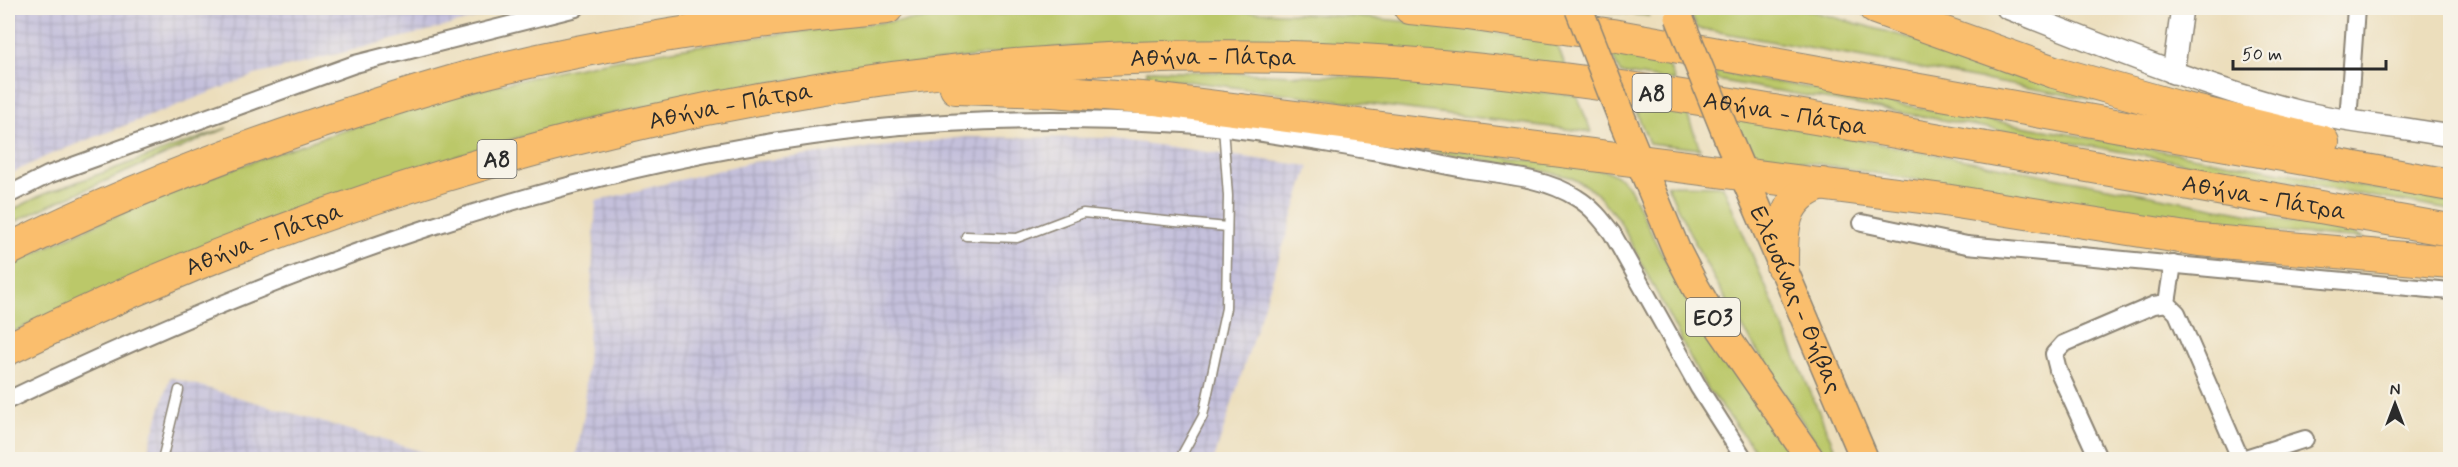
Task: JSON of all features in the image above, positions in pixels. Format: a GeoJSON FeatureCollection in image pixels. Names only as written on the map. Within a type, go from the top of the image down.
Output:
{"type":"FeatureCollection","features":[{"type":"Feature","properties":{"kind":"highway"},"geometry":{"type":"LineString","coordinates":[[8,250],[128,195],[309,126],[487,72],[676,20],[740,8]]}},
{"type":"Feature","properties":{"kind":"highway"},"geometry":{"type":"LineString","coordinates":[[487,72],[593,50],[753,22],[887,8]]}},
{"type":"Feature","properties":{"kind":"highway","name":"Αθήνα - Πάτρα"},"geometry":{"type":"LineString","coordinates":[[1410,8],[1522,21],[1624,38],[2451,185]]}},
{"type":"Feature","properties":{"kind":"highway"},"geometry":{"type":"LineString","coordinates":[[1875,8],[2054,72],[2178,107],[2394,159],[2451,179]]}},
{"type":"Feature","properties":{"kind":"highway","name":"Αθήνα - Πάτρα"},"geometry":{"type":"LineString","coordinates":[[8,350],[73,317],[252,242],[343,207],[432,179],[615,128],[698,110],[844,86],[1006,66],[1141,58],[1323,58],[1464,68],[1585,83],[1777,111],[2451,230]]}},
{"type":"Feature","properties":{"kind":"highway"},"geometry":{"type":"LineString","coordinates":[[844,86],[1105,94],[1742,173],[1944,200],[2199,240],[2451,262]]}},
{"type":"Feature","properties":{"kind":"highway"},"geometry":{"type":"LineString","coordinates":[[1782,266],[1783,230],[1787,214],[1796,199],[1807,190],[1822,184]]}},
{"type":"Feature","properties":{"kind":"main road","name":"ΕΟ3"},"geometry":{"type":"LineString","coordinates":[[1579,8],[1639,162],[1676,249],[1709,310],[1810,459]]}},
{"type":"Feature","properties":{"kind":"main road","name":"Ελευσίνας - Θήβας"},"geometry":{"type":"LineString","coordinates":[[1677,12],[1728,141],[1865,459]]}},
{"type":"Feature","properties":{"kind":"street"},"geometry":{"type":"LineString","coordinates":[[8,195],[48,175],[356,64],[576,8]]}},
{"type":"Feature","properties":{"kind":"street"},"geometry":{"type":"LineString","coordinates":[[2007,8],[2173,74],[2294,110],[2348,121],[2451,136]]}},
{"type":"Feature","properties":{"kind":"street"},"geometry":{"type":"LineString","coordinates":[[2173,74],[2182,8]]}},
{"type":"Feature","properties":{"kind":"street"},"geometry":{"type":"LineString","coordinates":[[2348,121],[2356,8]]}},
{"type":"Feature","properties":{"kind":"street"},"geometry":{"type":"LineString","coordinates":[[8,400],[88,361],[187,318],[350,256],[513,202],[589,181],[735,150],[868,129],[940,123],[1067,121],[1164,123],[1223,127],[1520,178],[1553,186],[1576,197],[1595,212],[1612,233],[1699,388],[1745,459]]}},
{"type":"Feature","properties":{"kind":"street"},"geometry":{"type":"LineString","coordinates":[[1862,223],[1967,245],[2451,291]]}},
{"type":"Feature","properties":{"kind":"street"},"geometry":{"type":"LineString","coordinates":[[2167,303],[2173,264]]}},
{"type":"Feature","properties":{"kind":"street"},"geometry":{"type":"LineString","coordinates":[[2167,303],[2177,313],[2241,459],[2305,439]]}},
{"type":"Feature","properties":{"kind":"street"},"geometry":{"type":"LineString","coordinates":[[2099,459],[2058,370],[2054,354],[2063,344],[2154,305],[2167,303]]}},
{"type":"Feature","properties":{"kind":"lane"},"geometry":{"type":"LineString","coordinates":[[1179,459],[1203,416],[1224,317],[1228,196],[1223,127]]}},
{"type":"Feature","properties":{"kind":"lane"},"geometry":{"type":"LineString","coordinates":[[966,236],[1017,238],[1083,213],[1227,227]]}},
{"type":"Feature","properties":{"kind":"lane"},"geometry":{"type":"LineString","coordinates":[[162,459],[179,390]]}},
{"type":"Feature","properties":{"kind":"shaded area"},"geometry":{"type":"Polygon","coordinates":[[[8,8],[517,8],[255,75],[49,155],[8,175],[8,8]]]}},
{"type":"Feature","properties":{"kind":"shaded area"},"geometry":{"type":"Polygon","coordinates":[[[966,137],[1106,138],[1309,166],[1214,459],[575,460],[584,416],[596,201],[751,162],[966,137]]]}},
{"type":"Feature","properties":{"kind":"shaded area"},"geometry":{"type":"Polygon","coordinates":[[[170,377],[447,459],[145,460],[170,377]]]}},
{"type":"Feature","properties":{"kind":"green space"},"geometry":{"type":"Polygon","coordinates":[[[1601,8],[1646,8],[1649,16],[1602,11],[1601,8]]]}},
{"type":"Feature","properties":{"kind":"green space"},"geometry":{"type":"Polygon","coordinates":[[[1688,8],[1800,8],[1965,53],[2106,102],[1697,28],[1688,8]]]}},
{"type":"Feature","properties":{"kind":"green space"},"geometry":{"type":"Polygon","coordinates":[[[1079,10],[1294,13],[1440,25],[1556,41],[1565,66],[1141,43],[1024,50],[766,83],[610,114],[506,141],[335,195],[242,232],[8,334],[8,266],[95,225],[183,188],[273,154],[429,104],[477,90],[565,70],[784,33],[931,18],[1079,10]]]}},
{"type":"Feature","properties":{"kind":"green space"},"geometry":{"type":"Polygon","coordinates":[[[1610,50],[1666,59],[1675,81],[1620,73],[1610,50]]]}},
{"type":"Feature","properties":{"kind":"green space"},"geometry":{"type":"Polygon","coordinates":[[[1147,71],[1381,78],[1577,95],[1591,132],[1146,76],[1147,71]]]}},
{"type":"Feature","properties":{"kind":"green space"},"geometry":{"type":"Polygon","coordinates":[[[1714,71],[2450,202],[2450,210],[1717,80],[1714,71]]]}},
{"type":"Feature","properties":{"kind":"green space"},"geometry":{"type":"Polygon","coordinates":[[[1631,99],[1685,108],[1700,149],[1649,143],[1631,99]]]}},
{"type":"Feature","properties":{"kind":"green space"},"geometry":{"type":"Polygon","coordinates":[[[1731,116],[2352,233],[2364,239],[2198,226],[1745,152],[1731,116]]]}},
{"type":"Feature","properties":{"kind":"green space"},"geometry":{"type":"Polygon","coordinates":[[[227,128],[8,225],[8,212],[44,194],[227,128]]]}},
{"type":"Feature","properties":{"kind":"green space"},"geometry":{"type":"Polygon","coordinates":[[[1335,133],[1608,171],[1622,179],[1631,190],[1657,245],[1724,358],[1772,418],[1800,459],[1762,459],[1704,384],[1619,220],[1597,194],[1586,186],[1570,177],[1538,170],[1335,133]]]}},
{"type":"Feature","properties":{"kind":"green space"},"geometry":{"type":"Polygon","coordinates":[[[1667,185],[1723,186],[1839,459],[1827,459],[1762,359],[1721,291],[1667,185]]]}}]}
